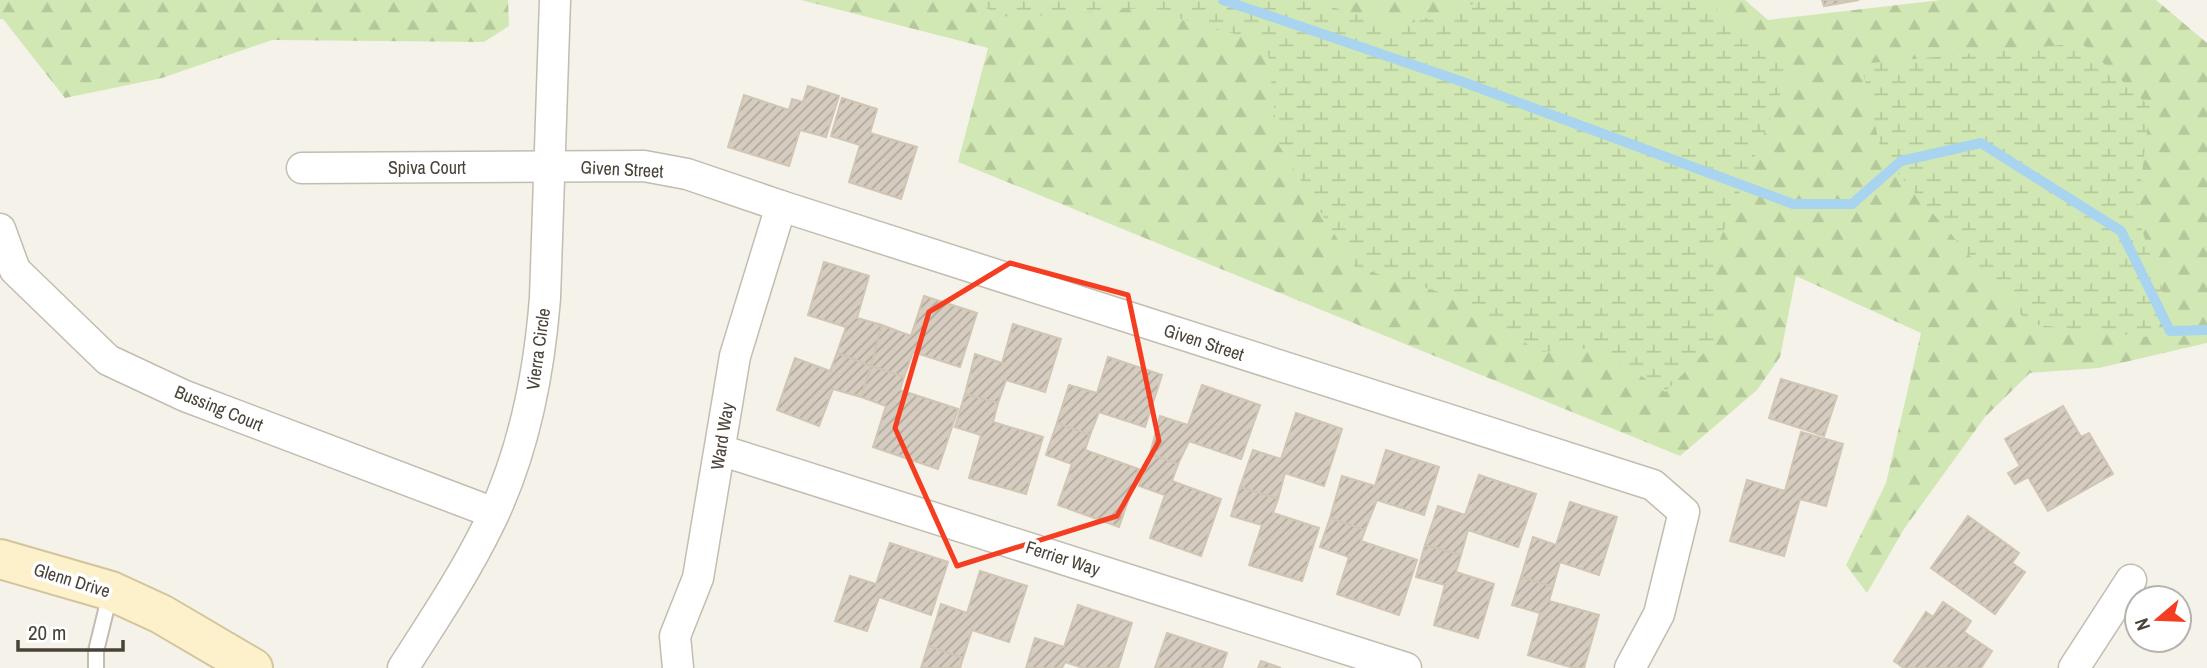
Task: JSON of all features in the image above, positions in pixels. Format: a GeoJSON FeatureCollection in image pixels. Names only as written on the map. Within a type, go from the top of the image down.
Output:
{"type":"FeatureCollection","features":[{"type":"Feature","properties":{"kind":"street","name":"Vierra Circle"},"geometry":{"type":"LineString","coordinates":[[403,668],[458,583],[494,513],[528,410],[543,332],[555,0]]}},
{"type":"Feature","properties":{"kind":"street","name":"Spiva Court"},"geometry":{"type":"LineString","coordinates":[[302,168],[551,166]]}},
{"type":"Feature","properties":{"kind":"street","name":"Given Street"},"geometry":{"type":"LineString","coordinates":[[551,166],[644,166],[687,174],[1653,485],[1684,512],[1659,614],[1630,668]]}},
{"type":"Feature","properties":{"kind":"street","name":"Ward Way"},"geometry":{"type":"LineString","coordinates":[[678,668],[675,636],[698,578],[735,356],[780,206]]}},
{"type":"Feature","properties":{"kind":"street","name":"Bussing Court"},"geometry":{"type":"LineString","coordinates":[[0,229],[15,270],[108,360],[185,396],[494,513]]}},
{"type":"Feature","properties":{"kind":"street","name":"Ferrier Way"},"geometry":{"type":"LineString","coordinates":[[720,450],[1406,668]]}},
{"type":"Feature","properties":{"kind":"street","name":"Glenn Drive"},"geometry":{"type":"LineString","coordinates":[[0,559],[111,592],[161,614],[253,668]]}},
{"type":"Feature","properties":{"kind":"street"},"geometry":{"type":"LineString","coordinates":[[2074,668],[2132,580]]}},
{"type":"Feature","properties":{"kind":"lane"},"geometry":{"type":"LineString","coordinates":[[96,668],[96,651],[111,592]]}},
{"type":"Feature","properties":{"kind":"highlighted area"},"geometry":{"type":"Polygon","coordinates":[[[1010,263],[1128,295],[1159,441],[1117,516],[957,566],[895,428],[929,312],[1010,263]]]}},
{"type":"Feature","properties":{"kind":"green space"},"geometry":{"type":"Polygon","coordinates":[[[0,0],[508,0],[509,26],[484,42],[272,40],[162,78],[65,98],[3,19],[0,19],[0,0]]]}},
{"type":"Feature","properties":{"kind":"green space"},"geometry":{"type":"Polygon","coordinates":[[[801,0],[1745,0],[1768,20],[1941,0],[2156,0],[2207,43],[2207,343],[2099,368],[2030,373],[1985,417],[1904,529],[1867,593],[1846,565],[1886,483],[1921,333],[1796,276],[1780,357],[1757,390],[1680,456],[958,162],[988,48],[801,0]]]}},
{"type":"Feature","properties":{"kind":"green space"},"geometry":{"type":"Polygon","coordinates":[[[966,0],[1315,0],[1401,26],[1486,0],[1713,0],[1719,12],[1790,71],[1714,254],[1714,343],[1665,392],[1600,348],[1538,352],[1466,300],[1355,267],[1278,144],[1267,43],[1142,8],[1010,18],[966,0]]]}},
{"type":"Feature","properties":{"kind":"green space"},"geometry":{"type":"Polygon","coordinates":[[[2082,43],[2150,107],[2137,215],[2166,301],[2146,337],[2029,324],[1882,155],[1861,64],[2082,43]]]}},
{"type":"Feature","properties":{"kind":"building"},"geometry":{"type":"Polygon","coordinates":[[[1822,0],[1859,0],[1824,6],[1822,0]]]}},
{"type":"Feature","properties":{"kind":"building"},"geometry":{"type":"Polygon","coordinates":[[[808,86],[839,96],[826,137],[800,130],[789,166],[728,147],[744,95],[789,110],[792,99],[803,102],[808,86]]]}},
{"type":"Feature","properties":{"kind":"building"},"geometry":{"type":"Polygon","coordinates":[[[842,98],[877,109],[870,133],[917,147],[901,199],[849,182],[860,145],[831,136],[842,98]]]}},
{"type":"Feature","properties":{"kind":"building"},"geometry":{"type":"Polygon","coordinates":[[[824,262],[869,276],[857,318],[882,325],[871,366],[837,353],[846,327],[808,315],[824,262]]]}},
{"type":"Feature","properties":{"kind":"building"},"geometry":{"type":"Polygon","coordinates":[[[924,296],[977,313],[960,367],[913,352],[904,377],[871,366],[882,325],[911,336],[924,296]]]}},
{"type":"Feature","properties":{"kind":"building"},"geometry":{"type":"Polygon","coordinates":[[[1013,324],[1061,339],[1045,392],[1006,380],[998,403],[965,394],[975,354],[1002,363],[1013,324]]]}},
{"type":"Feature","properties":{"kind":"building"},"geometry":{"type":"Polygon","coordinates":[[[837,353],[871,366],[861,397],[833,389],[819,426],[777,410],[795,358],[830,371],[837,353]]]}},
{"type":"Feature","properties":{"kind":"building"},"geometry":{"type":"Polygon","coordinates":[[[1108,357],[1162,375],[1145,427],[1099,412],[1090,435],[1057,423],[1069,385],[1097,393],[1108,357]]]}},
{"type":"Feature","properties":{"kind":"building"},"geometry":{"type":"Polygon","coordinates":[[[871,366],[904,377],[900,390],[958,409],[938,469],[873,447],[886,406],[861,397],[871,366]]]}},
{"type":"Feature","properties":{"kind":"building"},"geometry":{"type":"Polygon","coordinates":[[[1781,379],[1837,396],[1824,436],[1769,418],[1781,379]]]}},
{"type":"Feature","properties":{"kind":"building"},"geometry":{"type":"Polygon","coordinates":[[[1202,385],[1260,405],[1241,459],[1189,441],[1178,464],[1150,454],[1160,416],[1188,425],[1202,385]]]}},
{"type":"Feature","properties":{"kind":"building"},"geometry":{"type":"Polygon","coordinates":[[[965,394],[998,403],[993,422],[1043,437],[1026,494],[969,478],[981,435],[955,427],[965,394]]]}},
{"type":"Feature","properties":{"kind":"building"},"geometry":{"type":"Polygon","coordinates":[[[2063,406],[2081,437],[2089,433],[2113,474],[2048,511],[2028,477],[2015,484],[2008,473],[2020,466],[2005,439],[2063,406]]]}},
{"type":"Feature","properties":{"kind":"building"},"geometry":{"type":"Polygon","coordinates":[[[1296,413],[1342,429],[1324,486],[1285,473],[1278,499],[1240,487],[1253,450],[1281,459],[1296,413]]]}},
{"type":"Feature","properties":{"kind":"building"},"geometry":{"type":"Polygon","coordinates":[[[1057,423],[1090,435],[1085,450],[1139,469],[1119,527],[1058,505],[1072,464],[1046,455],[1057,423]]]}},
{"type":"Feature","properties":{"kind":"building"},"geometry":{"type":"Polygon","coordinates":[[[1801,432],[1843,444],[1826,506],[1800,499],[1784,556],[1730,541],[1747,480],[1785,491],[1801,432]]]}},
{"type":"Feature","properties":{"kind":"building"},"geometry":{"type":"Polygon","coordinates":[[[1386,450],[1439,467],[1424,515],[1377,500],[1365,530],[1330,518],[1342,476],[1375,486],[1386,450]]]}},
{"type":"Feature","properties":{"kind":"building"},"geometry":{"type":"Polygon","coordinates":[[[1150,454],[1178,464],[1172,481],[1221,499],[1201,556],[1150,538],[1165,495],[1139,486],[1150,454]]]}},
{"type":"Feature","properties":{"kind":"building"},"geometry":{"type":"Polygon","coordinates":[[[1479,475],[1536,494],[1518,547],[1468,530],[1461,555],[1425,545],[1438,506],[1465,515],[1479,475]]]}},
{"type":"Feature","properties":{"kind":"building"},"geometry":{"type":"Polygon","coordinates":[[[1240,487],[1278,499],[1273,513],[1319,528],[1302,581],[1249,565],[1262,525],[1231,516],[1240,487]]]}},
{"type":"Feature","properties":{"kind":"building"},"geometry":{"type":"Polygon","coordinates":[[[1570,502],[1617,517],[1599,575],[1560,562],[1553,587],[1521,577],[1533,537],[1556,545],[1570,502]]]}},
{"type":"Feature","properties":{"kind":"building"},"geometry":{"type":"Polygon","coordinates":[[[1968,516],[2019,553],[2012,563],[2025,572],[1995,614],[1931,568],[1968,516]]]}},
{"type":"Feature","properties":{"kind":"building"},"geometry":{"type":"Polygon","coordinates":[[[1330,518],[1365,530],[1361,541],[1417,560],[1399,615],[1337,594],[1349,557],[1320,547],[1330,518]]]}},
{"type":"Feature","properties":{"kind":"building"},"geometry":{"type":"Polygon","coordinates":[[[890,543],[948,562],[931,615],[879,597],[867,631],[835,621],[850,576],[876,584],[890,543]]]}},
{"type":"Feature","properties":{"kind":"building"},"geometry":{"type":"Polygon","coordinates":[[[1425,545],[1461,555],[1456,572],[1494,584],[1478,638],[1434,625],[1445,585],[1416,577],[1425,545]]]}},
{"type":"Feature","properties":{"kind":"building"},"geometry":{"type":"Polygon","coordinates":[[[980,571],[1027,586],[1009,642],[972,630],[963,658],[928,646],[941,604],[967,613],[980,571]]]}},
{"type":"Feature","properties":{"kind":"building"},"geometry":{"type":"Polygon","coordinates":[[[1521,577],[1553,587],[1549,601],[1599,615],[1584,668],[1574,668],[1528,655],[1540,613],[1512,605],[1521,577]]]}},
{"type":"Feature","properties":{"kind":"building"},"geometry":{"type":"Polygon","coordinates":[[[1943,602],[1971,621],[1964,632],[1992,651],[1981,668],[1904,668],[1894,661],[1926,612],[1933,617],[1943,602]]]}},
{"type":"Feature","properties":{"kind":"building"},"geometry":{"type":"Polygon","coordinates":[[[1078,605],[1132,623],[1118,668],[1083,668],[1065,662],[1062,668],[1026,668],[1035,638],[1064,647],[1078,605]]]}},
{"type":"Feature","properties":{"kind":"building"},"geometry":{"type":"Polygon","coordinates":[[[1167,633],[1227,653],[1222,668],[1155,668],[1167,633]]]}},
{"type":"Feature","properties":{"kind":"building"},"geometry":{"type":"Polygon","coordinates":[[[928,646],[963,658],[960,668],[921,668],[928,646]]]}},
{"type":"Feature","properties":{"kind":"building"},"geometry":{"type":"Polygon","coordinates":[[[1261,661],[1281,668],[1258,668],[1261,661]]]}},
{"type":"Feature","properties":{"kind":"waterway"},"geometry":{"type":"LineString","coordinates":[[1223,0],[1463,82],[1793,204],[1852,204],[1901,161],[1981,143],[2121,231],[2170,331],[2207,330]]}}]}
